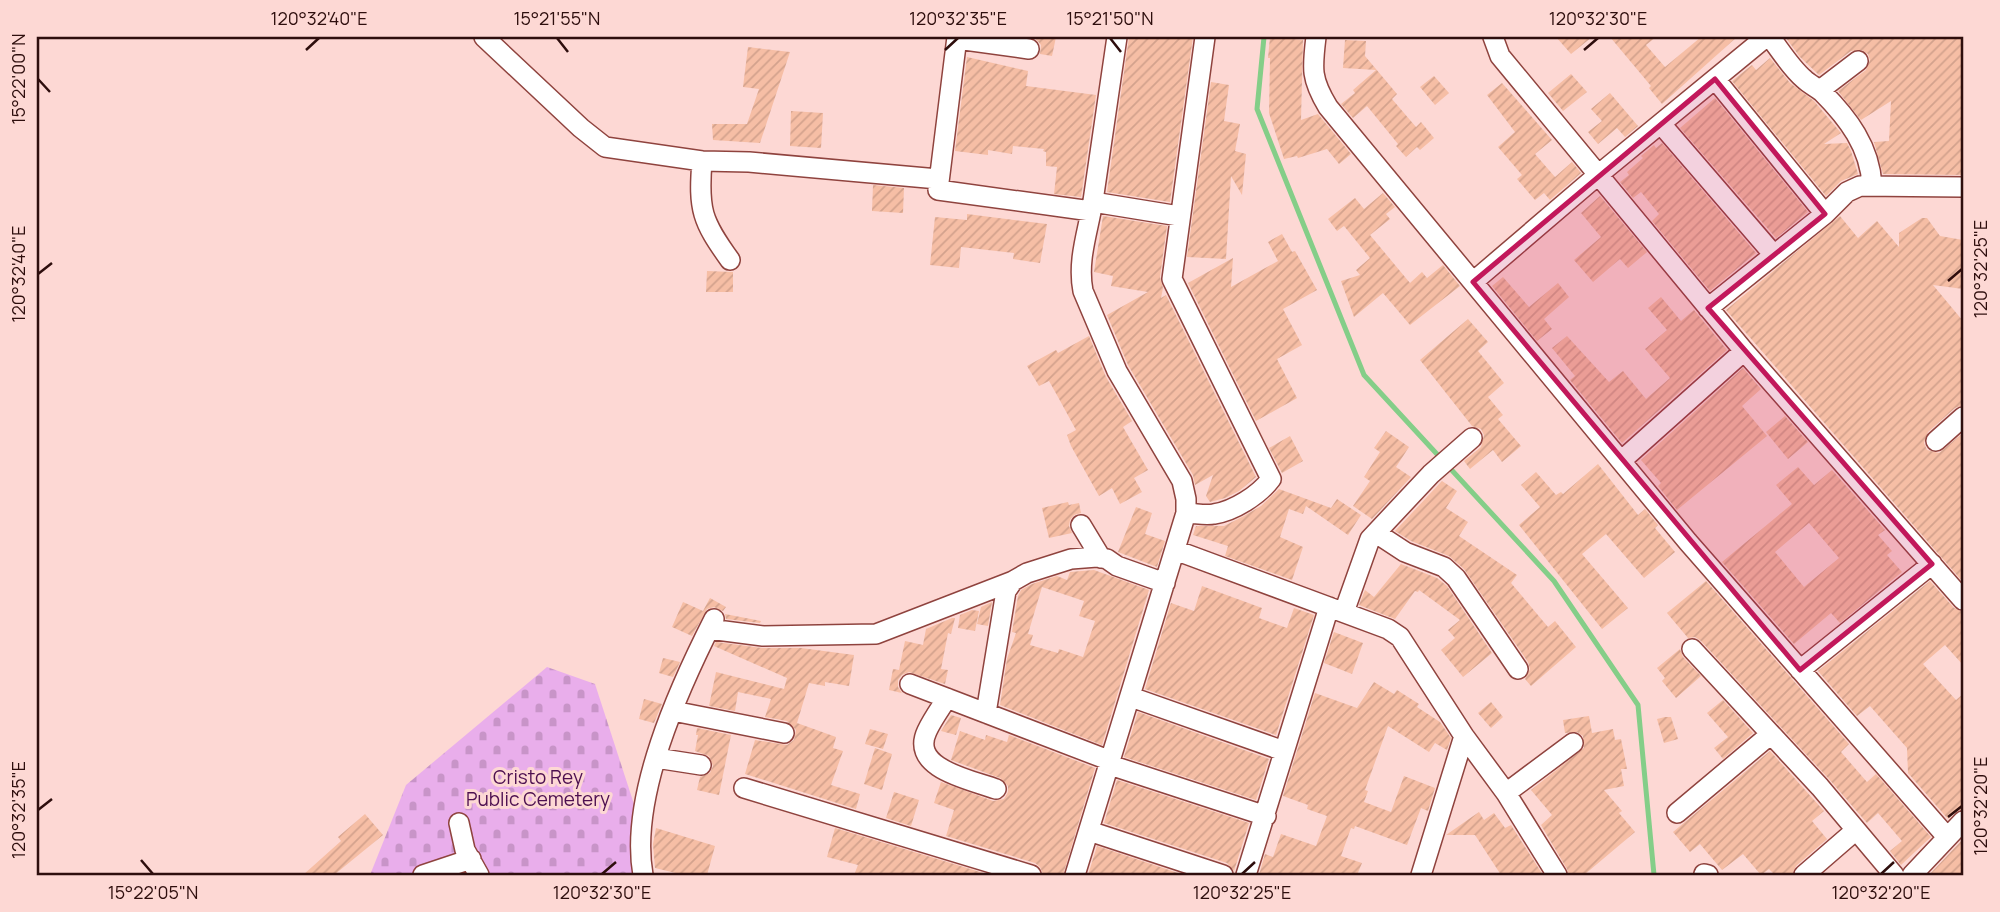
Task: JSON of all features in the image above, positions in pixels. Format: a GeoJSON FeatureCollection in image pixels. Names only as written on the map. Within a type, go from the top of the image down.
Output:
{"type":"FeatureCollection","features":[{"type":"Feature","properties":{"kind":"street"},"geometry":{"type":"LineString","coordinates":[[484,37],[587,134],[606,147],[702,161],[749,162],[938,179]]}},
{"type":"Feature","properties":{"kind":"street"},"geometry":{"type":"LineString","coordinates":[[1075,875],[1186,513],[1182,481],[1116,371],[1083,291],[1081,259],[1092,207],[1117,37]]}},
{"type":"Feature","properties":{"kind":"street"},"geometry":{"type":"LineString","coordinates":[[1186,513],[1213,514],[1232,508],[1251,497],[1271,479],[1174,285],[1172,270],[1205,37]]}},
{"type":"Feature","properties":{"kind":"street"},"geometry":{"type":"LineString","coordinates":[[1316,37],[1312,69],[1315,86],[1328,107],[1688,542],[1947,837]]}},
{"type":"Feature","properties":{"kind":"street"},"geometry":{"type":"LineString","coordinates":[[1493,37],[1500,56],[1708,308],[1963,600]]}},
{"type":"Feature","properties":{"kind":"street"},"geometry":{"type":"LineString","coordinates":[[1473,282],[1765,37],[1803,79],[1820,90],[1850,123],[1871,167],[1872,185]]}},
{"type":"Feature","properties":{"kind":"street"},"geometry":{"type":"LineString","coordinates":[[1029,49],[957,38],[937,188],[941,191],[1179,216]]}},
{"type":"Feature","properties":{"kind":"street"},"geometry":{"type":"LineString","coordinates":[[1820,90],[1858,61]]}},
{"type":"Feature","properties":{"kind":"street"},"geometry":{"type":"LineString","coordinates":[[1715,79],[1825,214]]}},
{"type":"Feature","properties":{"kind":"street"},"geometry":{"type":"LineString","coordinates":[[1661,124],[1774,255]]}},
{"type":"Feature","properties":{"kind":"street"},"geometry":{"type":"LineString","coordinates":[[702,161],[700,190],[703,212],[709,231],[730,260]]}},
{"type":"Feature","properties":{"kind":"street"},"geometry":{"type":"LineString","coordinates":[[1708,308],[1825,214],[1847,192],[1860,186],[1872,185],[1963,187]]}},
{"type":"Feature","properties":{"kind":"street"},"geometry":{"type":"LineString","coordinates":[[1621,461],[1744,351]]}},
{"type":"Feature","properties":{"kind":"street"},"geometry":{"type":"LineString","coordinates":[[1936,441],[1963,417]]}},
{"type":"Feature","properties":{"kind":"street"},"geometry":{"type":"LineString","coordinates":[[1246,875],[1284,751],[1336,610],[1370,539],[1431,474],[1465,443]]}},
{"type":"Feature","properties":{"kind":"street"},"geometry":{"type":"LineString","coordinates":[[1081,525],[1101,558]]}},
{"type":"Feature","properties":{"kind":"street"},"geometry":{"type":"LineString","coordinates":[[1376,533],[1405,552],[1444,567],[1456,578],[1518,669]]}},
{"type":"Feature","properties":{"kind":"street"},"geometry":{"type":"LineString","coordinates":[[1175,550],[1388,629],[1399,637],[1464,736],[1506,793],[1557,875]]}},
{"type":"Feature","properties":{"kind":"street"},"geometry":{"type":"LineString","coordinates":[[643,875],[639,858],[641,819],[649,778],[673,711],[712,624],[763,636],[876,634],[1027,573],[1071,559],[1107,559],[1117,566],[1165,583]]}},
{"type":"Feature","properties":{"kind":"street"},"geometry":{"type":"LineString","coordinates":[[1800,670],[1932,564]]}},
{"type":"Feature","properties":{"kind":"street"},"geometry":{"type":"LineString","coordinates":[[986,713],[1006,591],[1013,580]]}},
{"type":"Feature","properties":{"kind":"street"},"geometry":{"type":"LineString","coordinates":[[1692,649],[1771,734],[1894,875]]}},
{"type":"Feature","properties":{"kind":"street"},"geometry":{"type":"LineString","coordinates":[[910,684],[1110,763],[1266,816]]}},
{"type":"Feature","properties":{"kind":"street"},"geometry":{"type":"LineString","coordinates":[[1131,697],[1284,751]]}},
{"type":"Feature","properties":{"kind":"street"},"geometry":{"type":"LineString","coordinates":[[947,698],[926,732],[923,751],[938,768],[996,789]]}},
{"type":"Feature","properties":{"kind":"street"},"geometry":{"type":"LineString","coordinates":[[673,711],[784,733]]}},
{"type":"Feature","properties":{"kind":"street"},"geometry":{"type":"LineString","coordinates":[[1677,813],[1771,734]]}},
{"type":"Feature","properties":{"kind":"street"},"geometry":{"type":"LineString","coordinates":[[1421,875],[1464,736]]}},
{"type":"Feature","properties":{"kind":"street"},"geometry":{"type":"LineString","coordinates":[[1506,793],[1573,743]]}},
{"type":"Feature","properties":{"kind":"street"},"geometry":{"type":"LineString","coordinates":[[656,758],[701,765]]}},
{"type":"Feature","properties":{"kind":"street"},"geometry":{"type":"LineString","coordinates":[[744,788],[1031,875]]}},
{"type":"Feature","properties":{"kind":"street"},"geometry":{"type":"LineString","coordinates":[[1912,875],[1963,821]]}},
{"type":"Feature","properties":{"kind":"street"},"geometry":{"type":"LineString","coordinates":[[423,875],[475,867],[465,850],[459,823]]}},
{"type":"Feature","properties":{"kind":"street"},"geometry":{"type":"LineString","coordinates":[[1804,875],[1856,830]]}},
{"type":"Feature","properties":{"kind":"street"},"geometry":{"type":"LineString","coordinates":[[1089,831],[1223,875]]}},
{"type":"Feature","properties":{"kind":"highlighted area"},"geometry":{"type":"Polygon","coordinates":[[[1715,79],[1825,214],[1708,308],[1932,564],[1800,670],[1473,282],[1715,79]]]}},
{"type":"Feature","properties":{"kind":"green space","name":"Cristo Rey Public Cemetery"},"geometry":{"type":"Polygon","coordinates":[[[547,667],[595,684],[644,835],[652,875],[370,875],[406,785],[547,667]]]}},
{"type":"Feature","properties":{"kind":"building"},"geometry":{"type":"Polygon","coordinates":[[[1034,37],[1056,37],[1052,56],[1040,54],[1041,45],[1034,37]]]}},
{"type":"Feature","properties":{"kind":"building"},"geometry":{"type":"Polygon","coordinates":[[[1129,37],[1193,37],[1170,202],[1107,192],[1129,37]]]}},
{"type":"Feature","properties":{"kind":"building"},"geometry":{"type":"Polygon","coordinates":[[[1270,37],[1303,40],[1301,120],[1318,114],[1351,154],[1339,164],[1327,149],[1298,158],[1284,159],[1269,113],[1270,37]]]}},
{"type":"Feature","properties":{"kind":"building"},"geometry":{"type":"Polygon","coordinates":[[[1556,37],[1592,37],[1571,54],[1556,37]]]}},
{"type":"Feature","properties":{"kind":"building"},"geometry":{"type":"Polygon","coordinates":[[[1610,37],[1656,37],[1646,45],[1665,67],[1701,37],[1737,37],[1662,104],[1649,88],[1651,86],[1610,37]]]}},
{"type":"Feature","properties":{"kind":"building"},"geometry":{"type":"Polygon","coordinates":[[[1963,37],[1963,175],[1883,174],[1874,142],[1889,141],[1891,101],[1861,120],[1838,91],[1866,70],[1870,60],[1868,54],[1862,50],[1851,51],[1819,75],[1800,57],[1786,38],[1963,37]]]}},
{"type":"Feature","properties":{"kind":"building"},"geometry":{"type":"Polygon","coordinates":[[[1345,40],[1366,41],[1365,56],[1397,94],[1392,99],[1416,127],[1421,122],[1434,138],[1420,150],[1417,147],[1406,157],[1367,106],[1353,118],[1341,104],[1376,70],[1343,68],[1345,40]]]}},
{"type":"Feature","properties":{"kind":"building"},"geometry":{"type":"Polygon","coordinates":[[[748,47],[790,52],[760,143],[713,140],[712,124],[747,124],[759,89],[743,87],[748,47]]]}},
{"type":"Feature","properties":{"kind":"building"},"geometry":{"type":"Polygon","coordinates":[[[967,57],[1028,71],[1026,86],[1096,95],[1081,197],[1054,194],[1057,167],[1046,166],[1044,149],[1013,146],[1012,154],[988,150],[988,155],[955,151],[967,57]]]}},
{"type":"Feature","properties":{"kind":"building"},"geometry":{"type":"Polygon","coordinates":[[[1770,58],[1790,83],[1814,101],[1841,133],[1824,144],[1847,143],[1851,151],[1858,174],[1841,181],[1826,196],[1732,81],[1752,65],[1756,70],[1770,58]]]}},
{"type":"Feature","properties":{"kind":"building"},"geometry":{"type":"Polygon","coordinates":[[[1571,74],[1587,92],[1563,111],[1548,93],[1571,74]]]}},
{"type":"Feature","properties":{"kind":"building"},"geometry":{"type":"Polygon","coordinates":[[[1434,76],[1449,93],[1435,105],[1420,87],[1434,76]]]}},
{"type":"Feature","properties":{"kind":"building"},"geometry":{"type":"Polygon","coordinates":[[[1211,82],[1229,85],[1224,121],[1240,124],[1235,151],[1246,154],[1242,195],[1231,176],[1226,259],[1187,257],[1211,82]]]}},
{"type":"Feature","properties":{"kind":"building"},"geometry":{"type":"Polygon","coordinates":[[[1502,83],[1552,140],[1535,154],[1555,177],[1572,162],[1581,173],[1550,200],[1544,193],[1535,200],[1517,179],[1522,175],[1498,147],[1515,132],[1487,95],[1502,83]]]}},
{"type":"Feature","properties":{"kind":"building"},"geometry":{"type":"Polygon","coordinates":[[[1610,93],[1638,126],[1625,137],[1617,128],[1598,144],[1588,132],[1602,121],[1591,109],[1610,93]]]}},
{"type":"Feature","properties":{"kind":"building"},"geometry":{"type":"Polygon","coordinates":[[[1715,98],[1808,212],[1776,238],[1680,128],[1715,98]]]}},
{"type":"Feature","properties":{"kind":"building"},"geometry":{"type":"Polygon","coordinates":[[[791,111],[823,113],[821,148],[790,146],[791,111]]]}},
{"type":"Feature","properties":{"kind":"building"},"geometry":{"type":"Polygon","coordinates":[[[1662,143],[1756,253],[1710,291],[1652,221],[1659,214],[1641,192],[1633,198],[1620,182],[1643,158],[1641,156],[1654,145],[1656,148],[1662,143]]]}},
{"type":"Feature","properties":{"kind":"building"},"geometry":{"type":"Polygon","coordinates":[[[873,185],[904,188],[903,213],[872,211],[873,185]]]}},
{"type":"Feature","properties":{"kind":"building"},"geometry":{"type":"Polygon","coordinates":[[[1383,193],[1395,207],[1386,214],[1390,219],[1370,235],[1410,283],[1422,272],[1427,278],[1443,265],[1460,286],[1410,325],[1383,293],[1354,317],[1341,281],[1360,275],[1356,270],[1370,258],[1344,226],[1337,231],[1328,219],[1355,198],[1364,209],[1383,193]]]}},
{"type":"Feature","properties":{"kind":"building"},"geometry":{"type":"Polygon","coordinates":[[[1600,196],[1647,252],[1628,268],[1620,259],[1593,282],[1574,260],[1601,237],[1581,213],[1600,196]]]}},
{"type":"Feature","properties":{"kind":"building"},"geometry":{"type":"Polygon","coordinates":[[[967,214],[1047,224],[1040,263],[1013,259],[1014,253],[961,247],[959,268],[930,265],[935,217],[967,220],[967,214]]]}},
{"type":"Feature","properties":{"kind":"building"},"geometry":{"type":"Polygon","coordinates":[[[1103,216],[1167,226],[1160,277],[1163,288],[1161,298],[1166,295],[1256,477],[1225,498],[1210,502],[1206,496],[1213,475],[1195,485],[1193,475],[1128,365],[1107,315],[1148,292],[1111,286],[1113,276],[1094,272],[1103,216]]]}},
{"type":"Feature","properties":{"kind":"building"},"geometry":{"type":"Polygon","coordinates":[[[1840,216],[1858,238],[1877,221],[1899,247],[1899,233],[1922,218],[1927,218],[1940,236],[1963,240],[1963,289],[1933,285],[1963,321],[1963,405],[1955,408],[1928,432],[1924,443],[1927,450],[1939,453],[1963,433],[1963,582],[1726,310],[1840,216]]]}},
{"type":"Feature","properties":{"kind":"building"},"geometry":{"type":"Polygon","coordinates":[[[1282,234],[1317,290],[1283,309],[1302,345],[1277,359],[1297,398],[1256,421],[1188,283],[1233,258],[1231,287],[1278,261],[1268,242],[1282,234]]]}},
{"type":"Feature","properties":{"kind":"building"},"geometry":{"type":"Polygon","coordinates":[[[707,271],[733,272],[733,292],[706,292],[707,271]]]}},
{"type":"Feature","properties":{"kind":"building"},"geometry":{"type":"Polygon","coordinates":[[[1503,277],[1529,307],[1558,283],[1569,297],[1544,319],[1552,329],[1537,341],[1492,286],[1503,277]]]}},
{"type":"Feature","properties":{"kind":"building"},"geometry":{"type":"Polygon","coordinates":[[[1661,297],[1681,321],[1694,310],[1727,350],[1622,443],[1570,380],[1575,376],[1552,348],[1567,336],[1609,382],[1623,371],[1646,399],[1670,378],[1645,349],[1667,330],[1648,308],[1661,297]]]}},
{"type":"Feature","properties":{"kind":"building"},"geometry":{"type":"Polygon","coordinates":[[[1468,319],[1488,342],[1478,351],[1504,383],[1488,397],[1503,415],[1498,419],[1521,446],[1502,462],[1493,450],[1470,469],[1464,461],[1481,447],[1484,435],[1481,429],[1472,426],[1420,360],[1468,319]]]}},
{"type":"Feature","properties":{"kind":"building"},"geometry":{"type":"Polygon","coordinates":[[[1089,336],[1106,377],[1132,421],[1123,427],[1148,470],[1134,478],[1142,492],[1120,504],[1112,488],[1099,496],[1071,446],[1067,435],[1076,430],[1058,397],[1049,381],[1039,386],[1027,366],[1089,336]]]}},
{"type":"Feature","properties":{"kind":"building"},"geometry":{"type":"Polygon","coordinates":[[[1743,368],[1761,389],[1742,406],[1767,436],[1677,510],[1658,486],[1661,483],[1641,460],[1743,368]]]}},
{"type":"Feature","properties":{"kind":"building"},"geometry":{"type":"Polygon","coordinates":[[[1785,416],[1808,442],[1788,459],[1766,432],[1785,416]]]}},
{"type":"Feature","properties":{"kind":"building"},"geometry":{"type":"Polygon","coordinates":[[[1386,431],[1409,447],[1396,467],[1411,477],[1372,519],[1353,506],[1370,481],[1364,477],[1380,452],[1374,448],[1386,431]]]}},
{"type":"Feature","properties":{"kind":"building"},"geometry":{"type":"Polygon","coordinates":[[[1290,436],[1303,461],[1282,473],[1269,448],[1290,436]]]}},
{"type":"Feature","properties":{"kind":"building"},"geometry":{"type":"Polygon","coordinates":[[[1598,464],[1638,515],[1645,509],[1658,525],[1655,528],[1675,552],[1644,578],[1606,534],[1582,554],[1628,608],[1602,629],[1519,525],[1540,507],[1521,485],[1536,472],[1556,495],[1561,492],[1563,494],[1598,464]]]}},
{"type":"Feature","properties":{"kind":"building"},"geometry":{"type":"Polygon","coordinates":[[[1798,467],[1814,485],[1832,470],[1885,530],[1878,535],[1892,551],[1887,555],[1902,572],[1840,623],[1831,613],[1794,644],[1722,562],[1792,504],[1776,485],[1798,467]],[[1809,523],[1775,552],[1804,587],[1839,558],[1809,523]]]}},
{"type":"Feature","properties":{"kind":"building"},"geometry":{"type":"Polygon","coordinates":[[[1442,481],[1457,491],[1446,508],[1468,522],[1459,536],[1517,575],[1511,583],[1548,627],[1555,621],[1576,647],[1531,686],[1525,679],[1530,669],[1528,662],[1464,569],[1449,556],[1411,541],[1395,531],[1442,481]]]}},
{"type":"Feature","properties":{"kind":"building"},"geometry":{"type":"Polygon","coordinates":[[[1279,489],[1331,508],[1337,499],[1361,515],[1348,535],[1306,506],[1303,514],[1289,509],[1280,537],[1303,547],[1292,580],[1225,556],[1228,546],[1193,535],[1196,526],[1224,526],[1244,516],[1261,506],[1279,489]]]}},
{"type":"Feature","properties":{"kind":"building"},"geometry":{"type":"Polygon","coordinates":[[[1068,502],[1069,505],[1079,503],[1081,513],[1070,520],[1072,533],[1049,538],[1042,508],[1068,502]]]}},
{"type":"Feature","properties":{"kind":"building"},"geometry":{"type":"Polygon","coordinates":[[[1136,507],[1152,513],[1145,534],[1165,541],[1157,567],[1118,552],[1136,507]]]}},
{"type":"Feature","properties":{"kind":"building"},"geometry":{"type":"Polygon","coordinates":[[[1401,564],[1437,578],[1447,586],[1492,653],[1463,677],[1441,650],[1455,638],[1448,630],[1460,620],[1419,590],[1415,591],[1395,619],[1359,605],[1365,590],[1374,597],[1401,564]]]}},
{"type":"Feature","properties":{"kind":"building"},"geometry":{"type":"Polygon","coordinates":[[[1094,570],[1149,590],[1102,745],[1000,705],[1007,659],[1016,633],[1012,632],[1021,590],[1057,576],[1067,580],[1070,572],[1094,570]],[[1042,587],[1028,634],[1033,635],[1030,645],[1058,653],[1059,649],[1083,657],[1095,621],[1079,616],[1084,601],[1042,587]]]}},
{"type":"Feature","properties":{"kind":"building"},"geometry":{"type":"Polygon","coordinates":[[[1706,581],[1849,744],[1841,752],[1867,782],[1876,774],[1931,837],[1901,865],[1890,851],[1902,841],[1878,813],[1867,823],[1701,641],[1695,637],[1688,638],[1667,613],[1706,581]]]}},
{"type":"Feature","properties":{"kind":"building"},"geometry":{"type":"Polygon","coordinates":[[[1930,581],[1954,608],[1963,612],[1963,665],[1945,645],[1923,664],[1956,700],[1963,694],[1963,809],[1948,819],[1908,773],[1907,748],[1870,706],[1857,716],[1818,671],[1930,581]]]}},
{"type":"Feature","properties":{"kind":"building"},"geometry":{"type":"Polygon","coordinates":[[[1202,586],[1262,608],[1259,618],[1287,628],[1294,608],[1314,615],[1276,735],[1145,689],[1171,603],[1194,611],[1202,586]]]}},
{"type":"Feature","properties":{"kind":"building"},"geometry":{"type":"Polygon","coordinates":[[[710,598],[726,607],[723,611],[714,607],[707,609],[692,636],[672,627],[683,602],[703,611],[710,598]]]}},
{"type":"Feature","properties":{"kind":"building"},"geometry":{"type":"Polygon","coordinates":[[[992,602],[988,626],[977,624],[981,607],[992,602]]]}},
{"type":"Feature","properties":{"kind":"building"},"geometry":{"type":"Polygon","coordinates":[[[972,610],[979,611],[975,631],[958,628],[960,615],[972,610]]]}},
{"type":"Feature","properties":{"kind":"building"},"geometry":{"type":"Polygon","coordinates":[[[725,614],[761,621],[726,619],[725,614]]]}},
{"type":"Feature","properties":{"kind":"building"},"geometry":{"type":"Polygon","coordinates":[[[955,618],[951,634],[948,633],[941,669],[948,670],[945,684],[909,672],[898,680],[902,693],[889,690],[893,669],[899,670],[905,641],[923,645],[926,629],[955,618]]]}},
{"type":"Feature","properties":{"kind":"building"},"geometry":{"type":"Polygon","coordinates":[[[1334,632],[1363,643],[1352,674],[1324,663],[1334,632]]]}},
{"type":"Feature","properties":{"kind":"building"},"geometry":{"type":"Polygon","coordinates":[[[716,642],[854,655],[849,686],[825,682],[825,686],[809,683],[797,723],[836,737],[833,748],[843,751],[831,785],[860,794],[856,809],[745,774],[755,740],[787,745],[794,740],[796,730],[787,721],[765,717],[771,699],[738,692],[735,711],[709,706],[716,672],[784,689],[787,678],[714,646],[716,642]]]}},
{"type":"Feature","properties":{"kind":"building"},"geometry":{"type":"Polygon","coordinates":[[[1680,649],[1683,657],[1701,676],[1676,698],[1662,681],[1665,678],[1657,668],[1680,649]]]}},
{"type":"Feature","properties":{"kind":"building"},"geometry":{"type":"Polygon","coordinates":[[[663,658],[680,662],[673,677],[659,673],[663,658]]]}},
{"type":"Feature","properties":{"kind":"building"},"geometry":{"type":"Polygon","coordinates":[[[1374,682],[1394,694],[1397,690],[1419,704],[1417,707],[1440,722],[1451,738],[1447,750],[1435,743],[1429,752],[1388,726],[1365,790],[1368,791],[1364,802],[1391,812],[1404,776],[1435,788],[1428,811],[1421,808],[1407,845],[1355,826],[1354,829],[1351,828],[1341,856],[1362,863],[1357,875],[1259,875],[1265,854],[1273,857],[1281,834],[1316,846],[1327,816],[1307,809],[1308,805],[1283,796],[1315,693],[1357,708],[1374,682]]]}},
{"type":"Feature","properties":{"kind":"building"},"geometry":{"type":"Polygon","coordinates":[[[644,699],[662,704],[654,723],[639,719],[644,699]]]}},
{"type":"Feature","properties":{"kind":"building"},"geometry":{"type":"Polygon","coordinates":[[[1723,700],[1753,733],[1723,759],[1714,748],[1728,737],[1707,713],[1723,700]]]}},
{"type":"Feature","properties":{"kind":"building"},"geometry":{"type":"Polygon","coordinates":[[[1491,702],[1503,717],[1491,728],[1478,713],[1491,702]]]}},
{"type":"Feature","properties":{"kind":"building"},"geometry":{"type":"Polygon","coordinates":[[[1138,712],[1269,759],[1256,800],[1124,757],[1138,712]]]}},
{"type":"Feature","properties":{"kind":"building"},"geometry":{"type":"Polygon","coordinates":[[[951,715],[961,718],[956,735],[941,731],[951,715]]]}},
{"type":"Feature","properties":{"kind":"building"},"geometry":{"type":"Polygon","coordinates":[[[1589,716],[1592,733],[1613,729],[1615,740],[1621,739],[1627,769],[1621,769],[1624,786],[1604,790],[1635,832],[1584,875],[1569,875],[1541,825],[1552,815],[1531,790],[1584,748],[1583,736],[1577,732],[1565,733],[1563,720],[1589,716]]]}},
{"type":"Feature","properties":{"kind":"building"},"geometry":{"type":"Polygon","coordinates":[[[1671,717],[1678,739],[1664,743],[1657,719],[1671,717]]]}},
{"type":"Feature","properties":{"kind":"building"},"geometry":{"type":"Polygon","coordinates":[[[697,728],[731,735],[719,795],[697,790],[700,777],[710,773],[713,766],[709,756],[695,751],[697,728]]]}},
{"type":"Feature","properties":{"kind":"building"},"geometry":{"type":"Polygon","coordinates":[[[870,729],[888,734],[883,749],[865,744],[870,729]]]}},
{"type":"Feature","properties":{"kind":"building"},"geometry":{"type":"Polygon","coordinates":[[[960,731],[985,740],[986,735],[1007,742],[1009,735],[1095,768],[1063,875],[1043,874],[1035,863],[946,836],[954,810],[934,803],[941,782],[993,801],[1004,799],[1008,792],[1008,786],[1000,778],[951,760],[960,731]]]}},
{"type":"Feature","properties":{"kind":"building"},"geometry":{"type":"Polygon","coordinates":[[[875,748],[892,754],[882,790],[864,784],[875,748]]]}},
{"type":"Feature","properties":{"kind":"building"},"geometry":{"type":"Polygon","coordinates":[[[1770,751],[1824,811],[1812,821],[1827,839],[1796,866],[1792,875],[1775,875],[1769,869],[1761,875],[1743,854],[1722,870],[1700,844],[1690,852],[1673,832],[1770,751]]]}},
{"type":"Feature","properties":{"kind":"building"},"geometry":{"type":"Polygon","coordinates":[[[1117,780],[1249,823],[1234,871],[1227,863],[1104,823],[1117,780]]]}},
{"type":"Feature","properties":{"kind":"building"},"geometry":{"type":"Polygon","coordinates":[[[894,792],[919,800],[911,826],[886,818],[894,792]]]}},
{"type":"Feature","properties":{"kind":"building"},"geometry":{"type":"Polygon","coordinates":[[[1479,812],[1484,820],[1494,813],[1505,828],[1511,825],[1543,875],[1501,875],[1475,835],[1446,835],[1479,812]]]}},
{"type":"Feature","properties":{"kind":"building"},"geometry":{"type":"Polygon","coordinates":[[[365,814],[383,835],[334,875],[303,875],[341,841],[338,837],[365,814]]]}},
{"type":"Feature","properties":{"kind":"building"},"geometry":{"type":"Polygon","coordinates":[[[656,828],[715,846],[707,875],[684,875],[655,868],[653,844],[656,828]]]}},
{"type":"Feature","properties":{"kind":"building"},"geometry":{"type":"Polygon","coordinates":[[[835,828],[990,875],[854,875],[858,865],[827,857],[835,828]]]}},
{"type":"Feature","properties":{"kind":"building"},"geometry":{"type":"Polygon","coordinates":[[[1963,839],[1963,875],[1931,875],[1930,874],[1963,839]]]}},
{"type":"Feature","properties":{"kind":"building"},"geometry":{"type":"Polygon","coordinates":[[[1097,846],[1184,875],[1088,875],[1097,846]]]}},
{"type":"Feature","properties":{"kind":"waterway"},"geometry":{"type":"LineString","coordinates":[[1264,37],[1257,109],[1364,375],[1554,581],[1638,705],[1654,875]]}}]}
